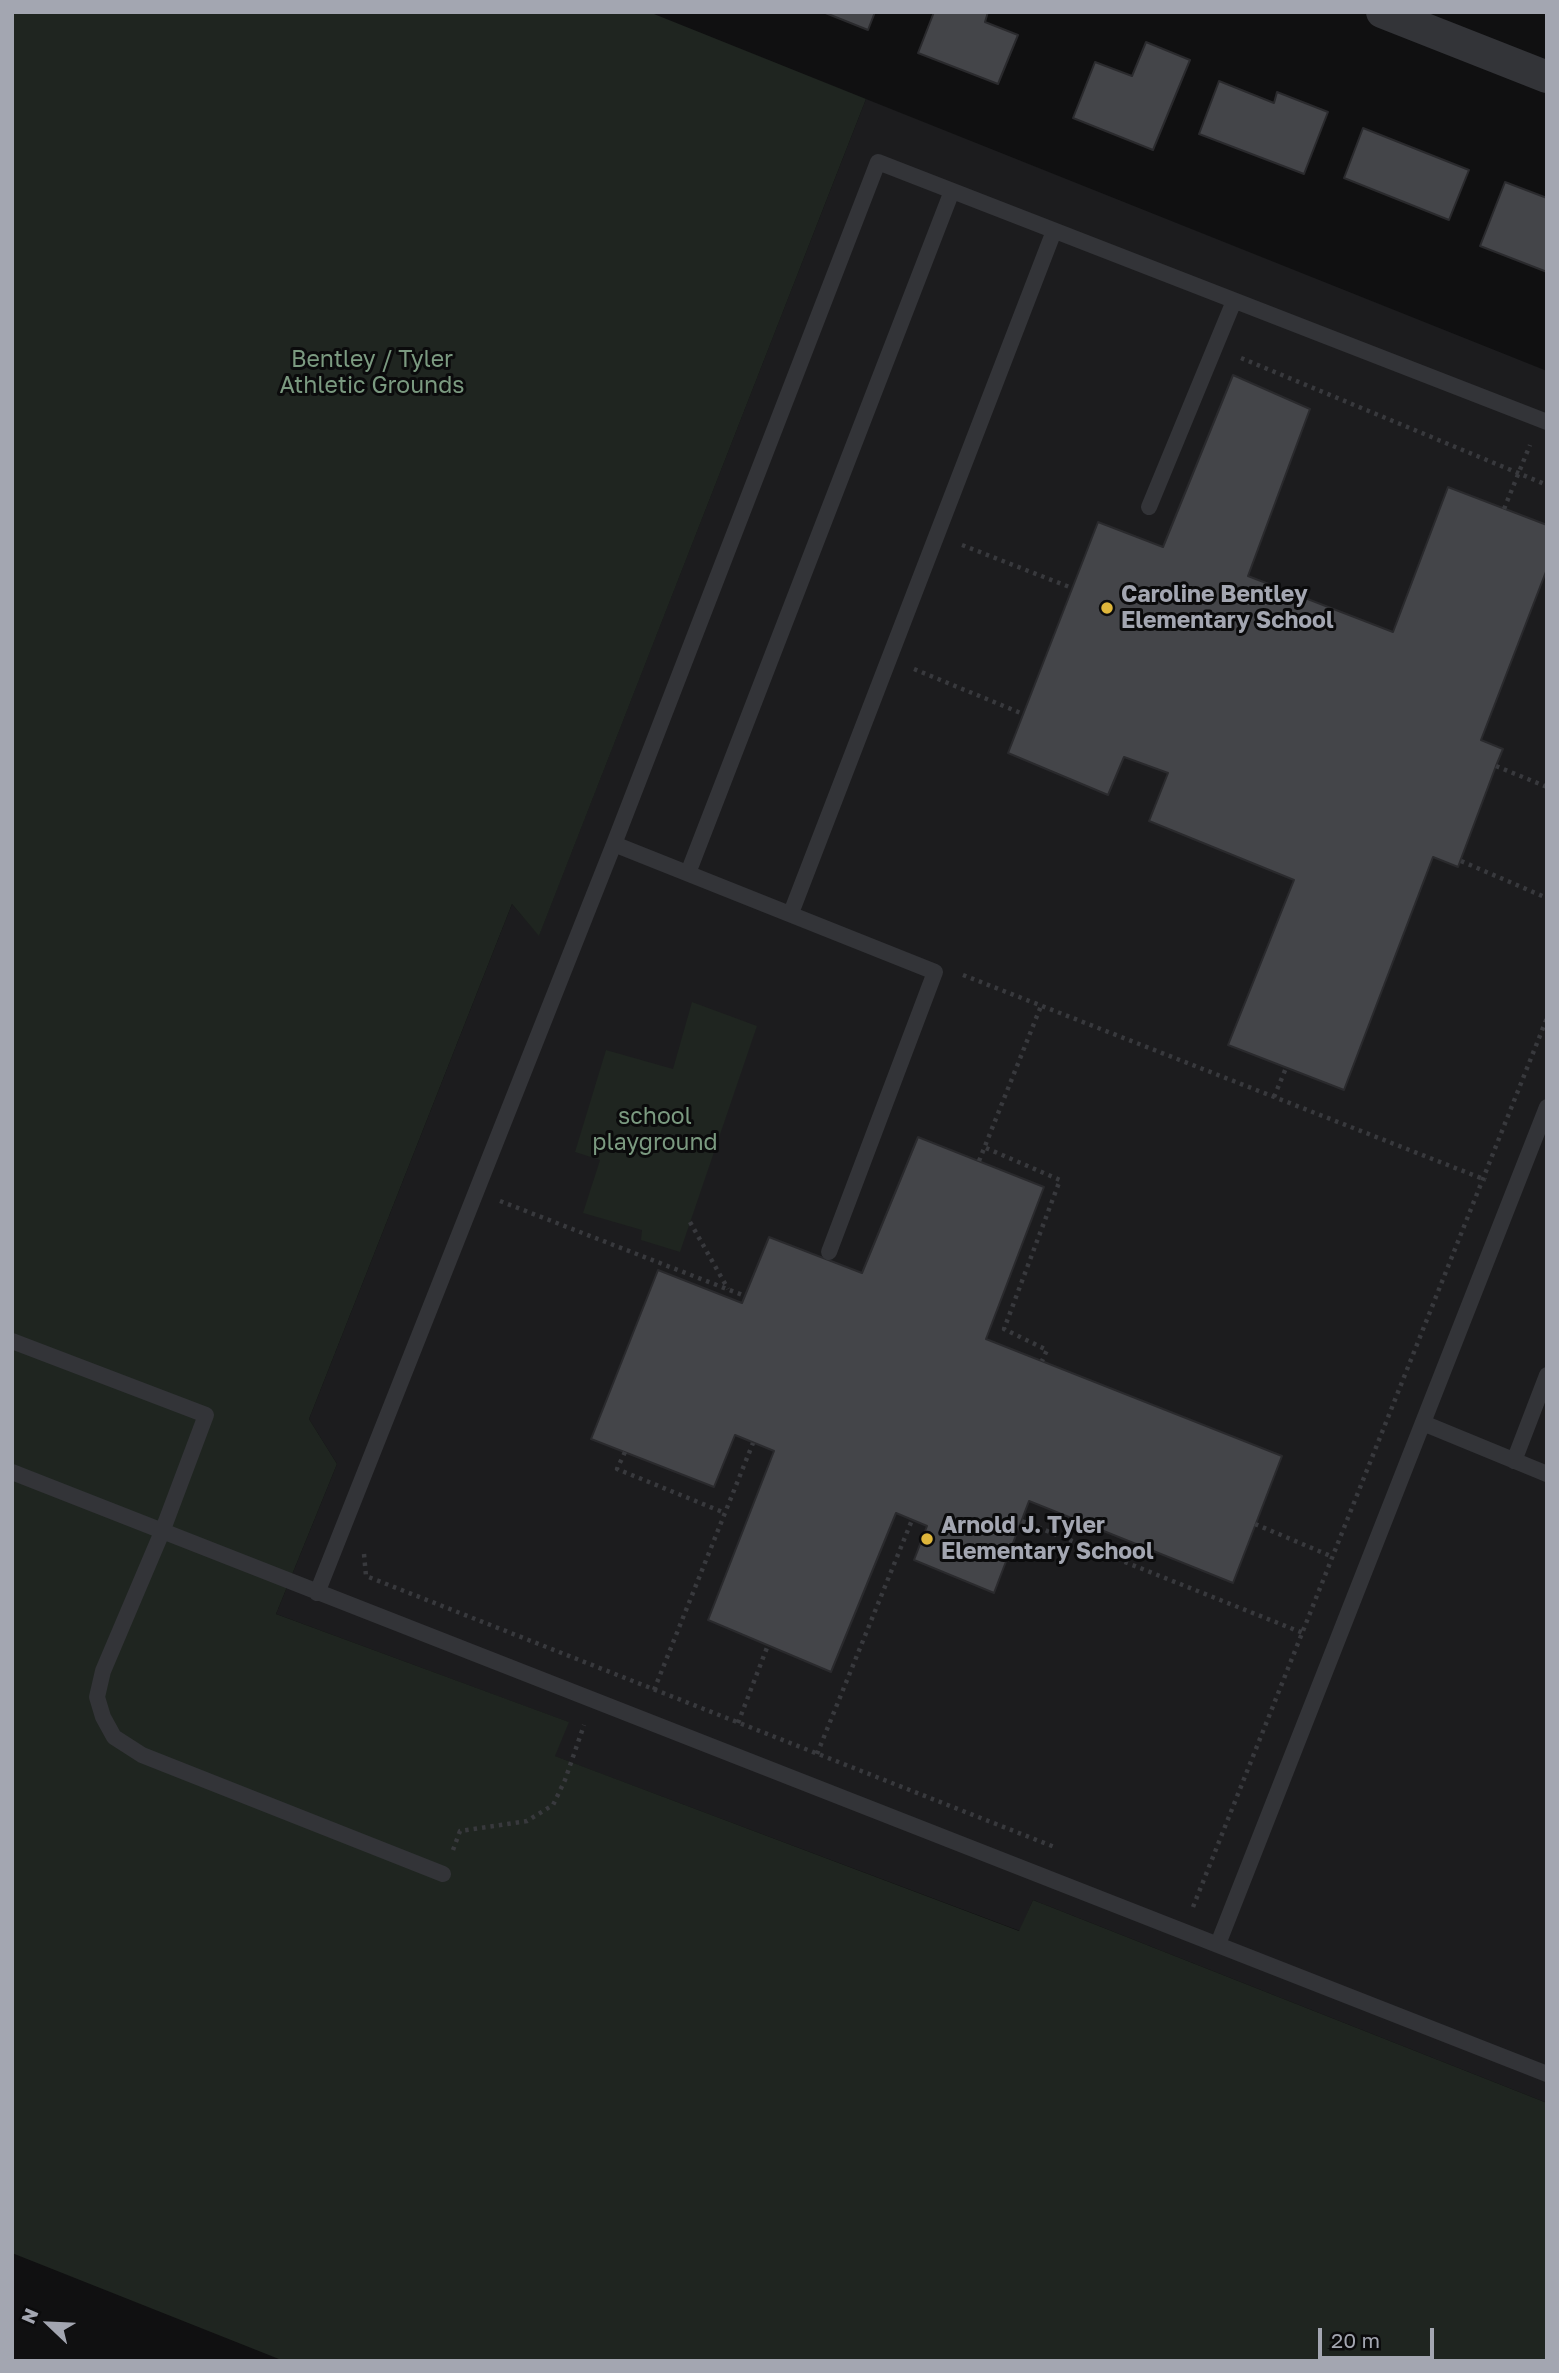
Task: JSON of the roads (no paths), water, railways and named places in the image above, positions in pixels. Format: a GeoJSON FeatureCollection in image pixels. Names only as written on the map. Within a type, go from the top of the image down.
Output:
{"type":"FeatureCollection","features":[{"type":"Feature","properties":{"kind":"street"},"geometry":{"type":"LineString","coordinates":[[1382,12],[1547,77]]}},
{"type":"Feature","properties":{"kind":"lane"},"geometry":{"type":"LineString","coordinates":[[317,1592],[614,844],[878,162],[1544,421]]}},
{"type":"Feature","properties":{"kind":"lane"},"geometry":{"type":"LineString","coordinates":[[688,873],[951,191]]}},
{"type":"Feature","properties":{"kind":"lane"},"geometry":{"type":"LineString","coordinates":[[791,913],[1054,231]]}},
{"type":"Feature","properties":{"kind":"lane"},"geometry":{"type":"LineString","coordinates":[[1149,507],[1234,300]]}},
{"type":"Feature","properties":{"kind":"lane"},"geometry":{"type":"LineString","coordinates":[[614,844],[934,972],[829,1252]]}},
{"type":"Feature","properties":{"kind":"lane"},"geometry":{"type":"LineString","coordinates":[[1218,1944],[1547,1107]]}},
{"type":"Feature","properties":{"kind":"lane"},"geometry":{"type":"LineString","coordinates":[[12,1340],[206,1415],[162,1532],[103,1671],[97,1697],[103,1717],[114,1737],[142,1755],[443,1874]]}},
{"type":"Feature","properties":{"kind":"lane"},"geometry":{"type":"LineString","coordinates":[[1514,1461],[1547,1376]]}},
{"type":"Feature","properties":{"kind":"lane"},"geometry":{"type":"LineString","coordinates":[[1423,1423],[1547,1474]]}},
{"type":"Feature","properties":{"kind":"lane"},"geometry":{"type":"LineString","coordinates":[[12,1472],[1547,2074]]}},
{"type":"Feature","properties":{"kind":"place","name":"Caroline Bentley Elementary School"},"geometry":{"type":"Point","coordinates":[1107,608]}},
{"type":"Feature","properties":{"kind":"place","name":"Arnold J. Tyler Elementary School"},"geometry":{"type":"Point","coordinates":[927,1539]}},
{"type":"Feature","properties":{"kind":"park label","name":"Bentley / Tyler Athletic Grounds"},"geometry":{"type":"Point","coordinates":[372,373]}},
{"type":"Feature","properties":{"kind":"park label","name":"school playground"},"geometry":{"type":"Point","coordinates":[655,1130]}}]}
